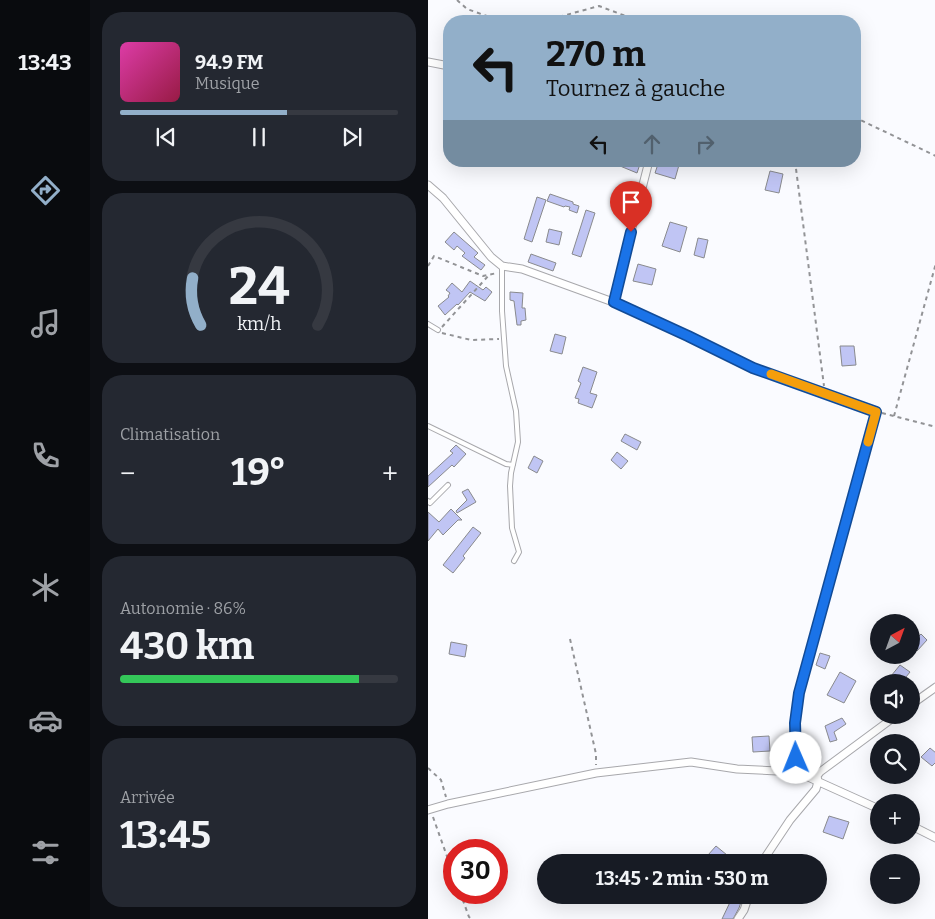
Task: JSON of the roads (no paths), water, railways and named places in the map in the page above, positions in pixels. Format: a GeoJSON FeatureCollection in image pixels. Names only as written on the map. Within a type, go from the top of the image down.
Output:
{"type":"FeatureCollection","features":[{"type":"Feature","properties":{"kind":"street"},"geometry":{"type":"LineString","coordinates":[[428,62],[443,65]]}},
{"type":"Feature","properties":{"kind":"street"},"geometry":{"type":"LineString","coordinates":[[614,302],[648,167]]}},
{"type":"Feature","properties":{"kind":"street"},"geometry":{"type":"LineString","coordinates":[[428,185],[443,198],[502,269],[522,269],[614,302],[753,368],[876,412],[799,693],[795,723],[797,772]]}},
{"type":"Feature","properties":{"kind":"street"},"geometry":{"type":"LineString","coordinates":[[920,698],[936,687]]}},
{"type":"Feature","properties":{"kind":"street"},"geometry":{"type":"LineString","coordinates":[[767,854],[790,820],[816,789],[817,776],[820,772],[885,724]]}},
{"type":"Feature","properties":{"kind":"street"},"geometry":{"type":"LineString","coordinates":[[429,810],[448,804],[596,773],[691,762],[737,769],[797,772],[870,805]]}},
{"type":"Feature","properties":{"kind":"street"},"geometry":{"type":"LineString","coordinates":[[920,830],[936,838]]}},
{"type":"Feature","properties":{"kind":"street"},"geometry":{"type":"LineString","coordinates":[[738,919],[746,904]]}},
{"type":"Feature","properties":{"kind":"lane"},"geometry":{"type":"LineString","coordinates":[[502,269],[506,366],[516,411],[518,442],[510,486],[512,528],[518,552],[514,561]]}},
{"type":"Feature","properties":{"kind":"lane"},"geometry":{"type":"LineString","coordinates":[[428,324],[438,330]]}},
{"type":"Feature","properties":{"kind":"lane"},"geometry":{"type":"LineString","coordinates":[[428,426],[506,464],[513,465]]}},
{"type":"Feature","properties":{"kind":"lane"},"geometry":{"type":"LineString","coordinates":[[428,501],[430,503],[448,485]]}}]}
